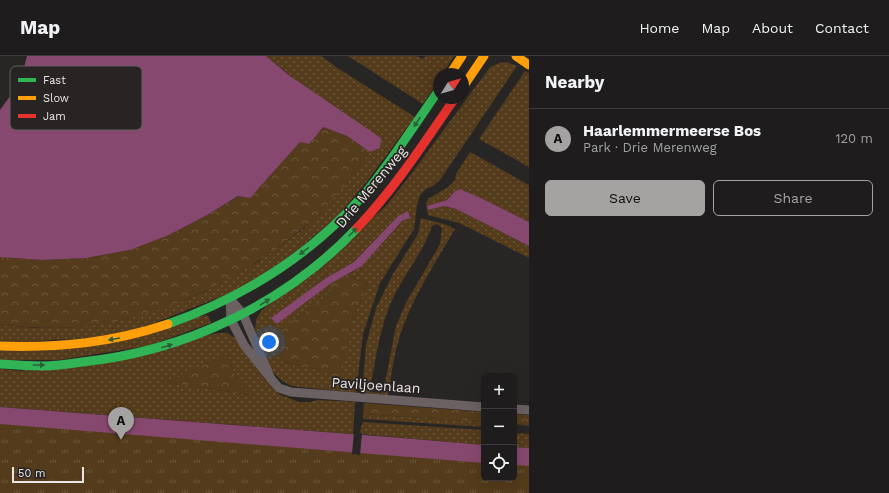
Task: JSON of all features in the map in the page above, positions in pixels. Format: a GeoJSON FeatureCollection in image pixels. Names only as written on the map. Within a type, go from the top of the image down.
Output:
{"type":"FeatureCollection","features":[{"type":"Feature","properties":{"kind":"main road"},"geometry":{"type":"LineString","coordinates":[[454,68],[462,56]]}},
{"type":"Feature","properties":{"kind":"main road"},"geometry":{"type":"LineString","coordinates":[[469,78],[484,56]]}},
{"type":"Feature","properties":{"kind":"main road"},"geometry":{"type":"LineString","coordinates":[[516,56],[529,65]]}},
{"type":"Feature","properties":{"kind":"main road","name":"Drie Merenweg"},"geometry":{"type":"LineString","coordinates":[[0,346],[62,346],[119,338],[169,324],[230,299],[289,262],[323,236],[345,215],[364,194],[383,169],[433,98]]}},
{"type":"Feature","properties":{"kind":"main road","name":"Drie Merenweg"},"geometry":{"type":"LineString","coordinates":[[0,364],[55,365],[84,363],[130,356],[178,342],[207,331],[243,314],[279,293],[307,274],[325,259],[360,224],[404,172],[451,104]]}},
{"type":"Feature","properties":{"kind":"street"},"geometry":{"type":"LineString","coordinates":[[230,299],[243,314],[271,379]]}},
{"type":"Feature","properties":{"kind":"street","name":"Paviljoenlaan"},"geometry":{"type":"LineString","coordinates":[[230,299],[231,320],[244,345],[279,388],[291,392],[481,407]]}},
{"type":"Feature","properties":{"kind":"street"},"geometry":{"type":"LineString","coordinates":[[517,409],[529,410]]}},
{"type":"Feature","properties":{"kind":"green space"},"geometry":{"type":"Polygon","coordinates":[[[266,56],[321,56],[415,117],[368,180],[337,217],[284,261],[238,290],[144,327],[81,338],[25,342],[0,341],[0,325],[37,328],[64,328],[102,324],[130,318],[185,300],[206,291],[258,262],[303,229],[321,212],[370,152],[380,148],[266,56]]]}},
{"type":"Feature","properties":{"kind":"green space"},"geometry":{"type":"Polygon","coordinates":[[[348,56],[417,56],[422,59],[426,56],[454,56],[447,68],[433,68],[433,89],[423,104],[348,56]]]}},
{"type":"Feature","properties":{"kind":"green space"},"geometry":{"type":"Polygon","coordinates":[[[507,62],[517,66],[440,180],[420,195],[417,205],[414,229],[380,283],[363,334],[356,393],[292,386],[282,381],[271,370],[255,329],[256,320],[261,311],[385,207],[463,104],[469,104],[469,96],[490,67],[499,63],[507,62]],[[398,216],[354,262],[326,278],[272,318],[277,324],[330,284],[330,294],[275,334],[283,362],[318,369],[341,379],[351,325],[368,283],[354,279],[352,272],[362,266],[402,221],[410,218],[398,216]]]}},
{"type":"Feature","properties":{"kind":"green space"},"geometry":{"type":"Polygon","coordinates":[[[525,71],[529,73],[529,167],[479,139],[525,71]]]}},
{"type":"Feature","properties":{"kind":"green space"},"geometry":{"type":"Polygon","coordinates":[[[323,127],[347,136],[370,152],[340,191],[320,213],[276,249],[236,275],[172,305],[149,313],[103,324],[64,328],[0,325],[0,257],[42,260],[86,258],[130,250],[169,235],[239,196],[250,198],[300,142],[316,136],[323,127]]]}},
{"type":"Feature","properties":{"kind":"green space"},"geometry":{"type":"Polygon","coordinates":[[[470,152],[529,185],[529,222],[460,189],[455,191],[447,200],[428,206],[428,210],[445,206],[456,209],[529,246],[529,258],[459,223],[428,215],[426,204],[428,199],[448,187],[455,180],[456,174],[470,152]]]}},
{"type":"Feature","properties":{"kind":"green space"},"geometry":{"type":"Polygon","coordinates":[[[421,218],[447,225],[455,229],[421,287],[409,311],[396,350],[388,395],[362,393],[366,345],[376,308],[393,274],[418,234],[421,218]],[[437,224],[432,226],[425,244],[390,304],[383,326],[371,383],[372,392],[381,393],[384,388],[396,326],[406,303],[440,244],[442,228],[437,224]]]}},
{"type":"Feature","properties":{"kind":"green space"},"geometry":{"type":"Polygon","coordinates":[[[352,272],[354,279],[368,283],[351,325],[341,380],[318,369],[283,362],[275,334],[330,294],[330,284],[352,272]]]}},
{"type":"Feature","properties":{"kind":"green space"},"geometry":{"type":"Polygon","coordinates":[[[208,315],[211,323],[148,346],[58,360],[0,360],[0,351],[208,315]]]}},
{"type":"Feature","properties":{"kind":"green space"},"geometry":{"type":"Polygon","coordinates":[[[218,333],[227,333],[235,338],[267,382],[279,394],[299,402],[310,402],[317,400],[355,402],[353,434],[0,407],[0,369],[21,371],[218,333]],[[228,354],[165,382],[250,395],[236,379],[228,354]]]}},
{"type":"Feature","properties":{"kind":"green space"},"geometry":{"type":"Polygon","coordinates":[[[228,354],[236,379],[251,395],[164,382],[228,354]]]}},
{"type":"Feature","properties":{"kind":"green space"},"geometry":{"type":"Polygon","coordinates":[[[364,403],[481,412],[481,422],[363,414],[364,403]]]}},
{"type":"Feature","properties":{"kind":"green space"},"geometry":{"type":"Polygon","coordinates":[[[363,414],[481,422],[481,427],[363,419],[363,414]]]}},
{"type":"Feature","properties":{"kind":"green space"},"geometry":{"type":"Polygon","coordinates":[[[517,414],[529,415],[529,426],[517,424],[517,414]]]}},
{"type":"Feature","properties":{"kind":"green space"},"geometry":{"type":"Polygon","coordinates":[[[0,421],[481,459],[481,481],[517,481],[517,461],[529,462],[529,493],[0,493],[0,421]]]}},
{"type":"Feature","properties":{"kind":"green space"},"geometry":{"type":"Polygon","coordinates":[[[363,422],[481,430],[481,445],[359,434],[363,422]]]}},
{"type":"Feature","properties":{"kind":"green space"},"geometry":{"type":"Polygon","coordinates":[[[517,433],[529,434],[529,448],[517,447],[517,433]]]}},
{"type":"Feature","properties":{"kind":"shaded area"},"geometry":{"type":"Polygon","coordinates":[[[27,56],[266,56],[290,76],[381,138],[380,148],[370,152],[347,136],[323,127],[309,144],[300,142],[250,198],[238,196],[209,214],[169,235],[130,250],[86,258],[42,260],[0,257],[0,110],[10,96],[10,130],[142,130],[142,66],[24,66],[27,56]]]}},
{"type":"Feature","properties":{"kind":"shaded area"},"geometry":{"type":"Polygon","coordinates":[[[460,189],[529,222],[529,246],[456,209],[445,206],[428,210],[427,206],[447,200],[455,191],[460,189]]]}},
{"type":"Feature","properties":{"kind":"shaded area"},"geometry":{"type":"Polygon","coordinates":[[[408,211],[410,218],[402,221],[362,266],[330,284],[277,324],[271,318],[326,278],[354,262],[398,216],[408,211]]]}},
{"type":"Feature","properties":{"kind":"shaded area"},"geometry":{"type":"Polygon","coordinates":[[[0,407],[402,438],[481,445],[481,463],[0,424],[0,407]]]}},
{"type":"Feature","properties":{"kind":"shaded area"},"geometry":{"type":"Polygon","coordinates":[[[517,447],[529,448],[529,466],[517,465],[517,447]]]}},
{"type":"Feature","properties":{"kind":"pier"},"geometry":{"type":"Polygon","coordinates":[[[354,432],[362,433],[360,455],[352,454],[354,432]]]}},
{"type":"Feature","properties":{"kind":"traffic: fast"},"geometry":{"type":"LineString","coordinates":[[168,324],[224,301],[276,271],[324,234],[346,213],[377,179],[433,99]]}},
{"type":"Feature","properties":{"kind":"traffic: fast"},"geometry":{"type":"LineString","coordinates":[[0,364],[43,366],[77,363],[121,356],[159,347],[196,335],[232,319],[266,301],[329,255],[357,228]]}},
{"type":"Feature","properties":{"kind":"traffic: slow"},"geometry":{"type":"LineString","coordinates":[[454,68],[462,56]]}},
{"type":"Feature","properties":{"kind":"traffic: slow"},"geometry":{"type":"LineString","coordinates":[[469,78],[484,56]]}},
{"type":"Feature","properties":{"kind":"traffic: slow"},"geometry":{"type":"LineString","coordinates":[[516,56],[529,65]]}},
{"type":"Feature","properties":{"kind":"traffic: slow"},"geometry":{"type":"LineString","coordinates":[[0,346],[43,346],[85,343],[126,336],[168,324]]}},
{"type":"Feature","properties":{"kind":"traffic: jam"},"geometry":{"type":"LineString","coordinates":[[357,228],[397,181],[451,104]]}},
{"type":"Feature","properties":{"kind":"place","name":"Haarlemmermeerse Bos"},"geometry":{"type":"Point","coordinates":[121,440]}}]}
